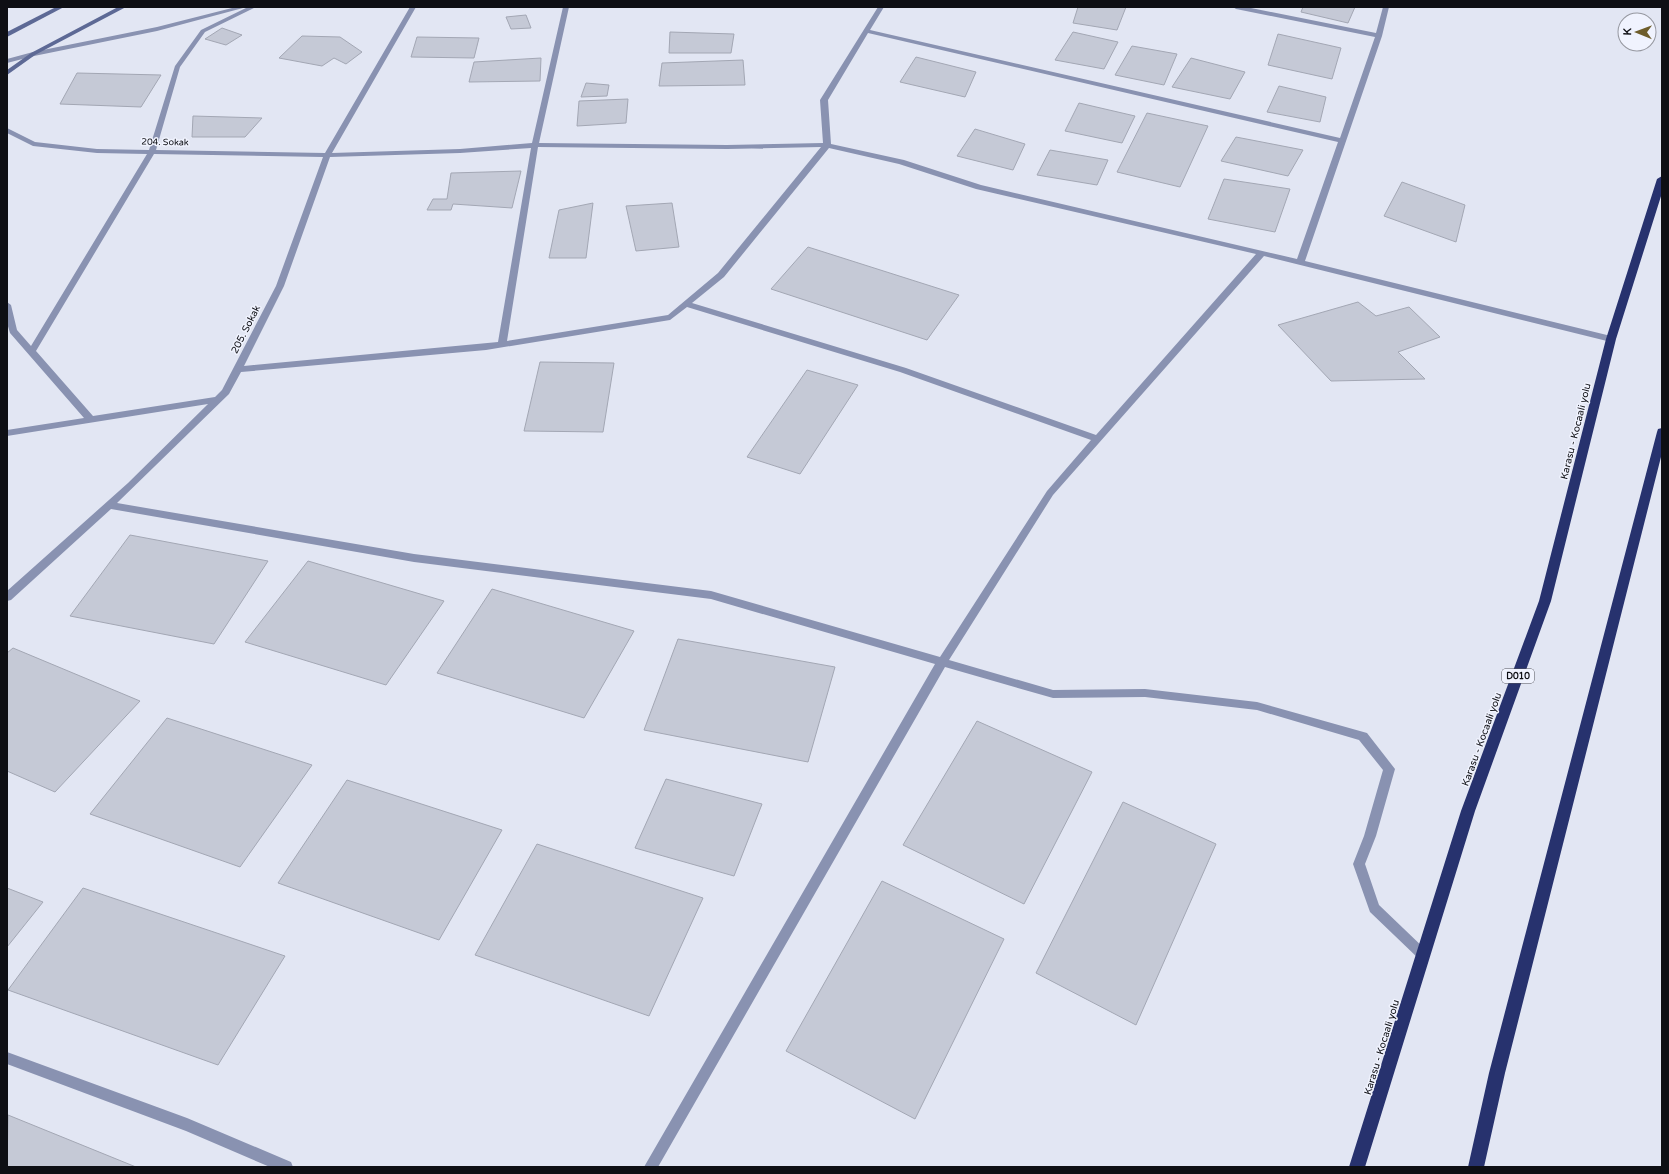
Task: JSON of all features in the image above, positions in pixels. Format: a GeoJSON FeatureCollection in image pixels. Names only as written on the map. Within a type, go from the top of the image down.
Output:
{"type":"FeatureCollection","features":[{"type":"Feature","properties":{"kind":"highway","name":"Karasu - Kocaali yolu"},"geometry":{"type":"LineString","coordinates":[[1357,1167],[1468,811],[1545,601],[1611,339],[1662,179]]}},
{"type":"Feature","properties":{"kind":"highway"},"geometry":{"type":"LineString","coordinates":[[1476,1167],[1496,1073],[1662,432]]}},
{"type":"Feature","properties":{"kind":"main road"},"geometry":{"type":"LineString","coordinates":[[7,35],[61,7]]}},
{"type":"Feature","properties":{"kind":"main road"},"geometry":{"type":"LineString","coordinates":[[7,73],[33,54],[123,7]]}},
{"type":"Feature","properties":{"kind":"street"},"geometry":{"type":"LineString","coordinates":[[7,61],[33,54],[157,29],[244,7]]}},
{"type":"Feature","properties":{"kind":"street"},"geometry":{"type":"LineString","coordinates":[[31,352],[152,152],[177,67],[203,31],[253,7]]}},
{"type":"Feature","properties":{"kind":"street","name":"205. Sokak"},"geometry":{"type":"LineString","coordinates":[[7,597],[110,505],[226,392],[280,286],[327,155],[413,7]]}},
{"type":"Feature","properties":{"kind":"street"},"geometry":{"type":"LineString","coordinates":[[502,344],[535,145],[566,7]]}},
{"type":"Feature","properties":{"kind":"street"},"geometry":{"type":"LineString","coordinates":[[238,369],[486,347],[670,317],[721,275],[827,145],[824,100],[881,7]]}},
{"type":"Feature","properties":{"kind":"street"},"geometry":{"type":"LineString","coordinates":[[1236,7],[1378,36]]}},
{"type":"Feature","properties":{"kind":"street"},"geometry":{"type":"LineString","coordinates":[[1300,263],[1378,36],[1386,7]]}},
{"type":"Feature","properties":{"kind":"street"},"geometry":{"type":"LineString","coordinates":[[866,31],[1342,141]]}},
{"type":"Feature","properties":{"kind":"street","name":"204. Sokak"},"geometry":{"type":"LineString","coordinates":[[7,130],[33,144],[97,151],[327,155],[460,151],[535,145],[727,147],[827,145],[901,162],[979,187],[1262,253],[1611,339]]}},
{"type":"Feature","properties":{"kind":"street"},"geometry":{"type":"LineString","coordinates":[[651,1167],[942,662],[1050,493],[1262,253]]}},
{"type":"Feature","properties":{"kind":"street"},"geometry":{"type":"LineString","coordinates":[[686,304],[903,370],[1098,439]]}},
{"type":"Feature","properties":{"kind":"street"},"geometry":{"type":"LineString","coordinates":[[7,305],[13,331],[91,420]]}},
{"type":"Feature","properties":{"kind":"street"},"geometry":{"type":"LineString","coordinates":[[7,432],[217,400]]}},
{"type":"Feature","properties":{"kind":"street"},"geometry":{"type":"LineString","coordinates":[[110,505],[414,558],[711,595],[1053,694],[1145,693],[1257,706],[1363,736],[1389,769],[1370,836],[1359,864],[1374,908],[1423,955]]}},
{"type":"Feature","properties":{"kind":"street"},"geometry":{"type":"LineString","coordinates":[[7,1058],[187,1125],[286,1167]]}},
{"type":"Feature","properties":{"kind":"building"},"geometry":{"type":"Polygon","coordinates":[[[1078,7],[1126,7],[1117,30],[1073,23],[1078,7]]]}},
{"type":"Feature","properties":{"kind":"building"},"geometry":{"type":"Polygon","coordinates":[[[1303,7],[1355,7],[1348,23],[1301,12],[1303,7]]]}},
{"type":"Feature","properties":{"kind":"building"},"geometry":{"type":"Polygon","coordinates":[[[526,15],[531,28],[511,29],[506,17],[526,15]]]}},
{"type":"Feature","properties":{"kind":"building"},"geometry":{"type":"Polygon","coordinates":[[[222,28],[242,35],[226,45],[205,39],[222,28]]]}},
{"type":"Feature","properties":{"kind":"building"},"geometry":{"type":"Polygon","coordinates":[[[670,32],[734,34],[731,53],[669,53],[670,32]]]}},
{"type":"Feature","properties":{"kind":"building"},"geometry":{"type":"Polygon","coordinates":[[[1073,32],[1118,42],[1104,69],[1055,60],[1073,32]]]}},
{"type":"Feature","properties":{"kind":"building"},"geometry":{"type":"Polygon","coordinates":[[[1278,34],[1341,48],[1332,79],[1268,65],[1278,34]]]}},
{"type":"Feature","properties":{"kind":"building"},"geometry":{"type":"Polygon","coordinates":[[[302,36],[340,37],[362,52],[346,64],[334,58],[322,66],[279,58],[302,36]]]}},
{"type":"Feature","properties":{"kind":"building"},"geometry":{"type":"Polygon","coordinates":[[[417,37],[479,38],[474,58],[411,57],[417,37]]]}},
{"type":"Feature","properties":{"kind":"building"},"geometry":{"type":"Polygon","coordinates":[[[1132,46],[1177,54],[1164,85],[1115,75],[1132,46]]]}},
{"type":"Feature","properties":{"kind":"building"},"geometry":{"type":"Polygon","coordinates":[[[916,57],[976,72],[965,97],[900,82],[916,57]]]}},
{"type":"Feature","properties":{"kind":"building"},"geometry":{"type":"Polygon","coordinates":[[[541,58],[540,81],[469,82],[474,62],[541,58]]]}},
{"type":"Feature","properties":{"kind":"building"},"geometry":{"type":"Polygon","coordinates":[[[1191,58],[1245,72],[1230,99],[1172,87],[1191,58]]]}},
{"type":"Feature","properties":{"kind":"building"},"geometry":{"type":"Polygon","coordinates":[[[743,60],[745,85],[659,86],[662,63],[743,60]]]}},
{"type":"Feature","properties":{"kind":"building"},"geometry":{"type":"Polygon","coordinates":[[[77,73],[161,75],[141,107],[60,104],[77,73]]]}},
{"type":"Feature","properties":{"kind":"building"},"geometry":{"type":"Polygon","coordinates":[[[586,83],[609,85],[607,96],[581,97],[586,83]]]}},
{"type":"Feature","properties":{"kind":"building"},"geometry":{"type":"Polygon","coordinates":[[[1279,86],[1326,97],[1320,122],[1267,112],[1279,86]]]}},
{"type":"Feature","properties":{"kind":"building"},"geometry":{"type":"Polygon","coordinates":[[[628,99],[626,123],[577,126],[579,101],[628,99]]]}},
{"type":"Feature","properties":{"kind":"building"},"geometry":{"type":"Polygon","coordinates":[[[1079,103],[1135,116],[1122,143],[1065,131],[1079,103]]]}},
{"type":"Feature","properties":{"kind":"building"},"geometry":{"type":"Polygon","coordinates":[[[1147,113],[1208,126],[1180,187],[1117,172],[1147,113]]]}},
{"type":"Feature","properties":{"kind":"building"},"geometry":{"type":"Polygon","coordinates":[[[193,116],[262,118],[245,137],[192,137],[193,116]]]}},
{"type":"Feature","properties":{"kind":"building"},"geometry":{"type":"Polygon","coordinates":[[[975,129],[1025,144],[1013,170],[957,156],[975,129]]]}},
{"type":"Feature","properties":{"kind":"building"},"geometry":{"type":"Polygon","coordinates":[[[1236,137],[1303,150],[1288,176],[1221,161],[1236,137]]]}},
{"type":"Feature","properties":{"kind":"building"},"geometry":{"type":"Polygon","coordinates":[[[1050,150],[1108,160],[1097,185],[1037,175],[1050,150]]]}},
{"type":"Feature","properties":{"kind":"building"},"geometry":{"type":"Polygon","coordinates":[[[521,171],[512,208],[453,204],[451,210],[427,210],[433,199],[447,199],[451,173],[521,171]]]}},
{"type":"Feature","properties":{"kind":"building"},"geometry":{"type":"Polygon","coordinates":[[[1224,179],[1290,189],[1275,232],[1208,219],[1224,179]]]}},
{"type":"Feature","properties":{"kind":"building"},"geometry":{"type":"Polygon","coordinates":[[[1402,182],[1465,205],[1456,242],[1384,216],[1402,182]]]}},
{"type":"Feature","properties":{"kind":"building"},"geometry":{"type":"Polygon","coordinates":[[[593,203],[586,258],[549,258],[559,210],[593,203]]]}},
{"type":"Feature","properties":{"kind":"building"},"geometry":{"type":"Polygon","coordinates":[[[672,203],[679,247],[636,251],[626,206],[672,203]]]}},
{"type":"Feature","properties":{"kind":"building"},"geometry":{"type":"Polygon","coordinates":[[[808,247],[959,295],[927,340],[771,289],[808,247]]]}},
{"type":"Feature","properties":{"kind":"building"},"geometry":{"type":"Polygon","coordinates":[[[1358,302],[1376,316],[1409,307],[1440,337],[1398,352],[1425,379],[1331,381],[1278,325],[1358,302]]]}},
{"type":"Feature","properties":{"kind":"building"},"geometry":{"type":"Polygon","coordinates":[[[540,362],[614,363],[603,432],[524,431],[540,362]]]}},
{"type":"Feature","properties":{"kind":"building"},"geometry":{"type":"Polygon","coordinates":[[[807,370],[858,385],[800,474],[747,457],[807,370]]]}},
{"type":"Feature","properties":{"kind":"building"},"geometry":{"type":"Polygon","coordinates":[[[130,535],[268,561],[214,644],[70,616],[130,535]]]}},
{"type":"Feature","properties":{"kind":"building"},"geometry":{"type":"Polygon","coordinates":[[[308,561],[444,601],[386,685],[245,642],[308,561]]]}},
{"type":"Feature","properties":{"kind":"building"},"geometry":{"type":"Polygon","coordinates":[[[492,589],[634,631],[584,718],[437,673],[492,589]]]}},
{"type":"Feature","properties":{"kind":"building"},"geometry":{"type":"Polygon","coordinates":[[[678,639],[835,667],[808,762],[644,730],[678,639]]]}},
{"type":"Feature","properties":{"kind":"building"},"geometry":{"type":"Polygon","coordinates":[[[13,648],[140,701],[55,792],[7,771],[7,653],[13,648]]]}},
{"type":"Feature","properties":{"kind":"building"},"geometry":{"type":"Polygon","coordinates":[[[167,718],[312,765],[240,867],[90,814],[167,718]]]}},
{"type":"Feature","properties":{"kind":"building"},"geometry":{"type":"Polygon","coordinates":[[[977,721],[1092,772],[1024,904],[903,845],[977,721]]]}},
{"type":"Feature","properties":{"kind":"building"},"geometry":{"type":"Polygon","coordinates":[[[666,779],[762,804],[734,876],[635,848],[666,779]]]}},
{"type":"Feature","properties":{"kind":"building"},"geometry":{"type":"Polygon","coordinates":[[[347,780],[502,830],[439,940],[278,883],[347,780]]]}},
{"type":"Feature","properties":{"kind":"building"},"geometry":{"type":"Polygon","coordinates":[[[1123,802],[1216,844],[1136,1025],[1036,973],[1123,802]]]}},
{"type":"Feature","properties":{"kind":"building"},"geometry":{"type":"Polygon","coordinates":[[[537,844],[703,898],[649,1016],[475,955],[537,844]]]}},
{"type":"Feature","properties":{"kind":"building"},"geometry":{"type":"Polygon","coordinates":[[[882,881],[1004,939],[915,1119],[786,1051],[882,881]]]}},
{"type":"Feature","properties":{"kind":"building"},"geometry":{"type":"Polygon","coordinates":[[[7,888],[43,902],[7,947],[7,888]]]}},
{"type":"Feature","properties":{"kind":"building"},"geometry":{"type":"Polygon","coordinates":[[[83,888],[285,956],[218,1065],[8,990],[83,888]]]}},
{"type":"Feature","properties":{"kind":"building"},"geometry":{"type":"Polygon","coordinates":[[[8,1115],[136,1167],[7,1167],[8,1115]]]}}]}
